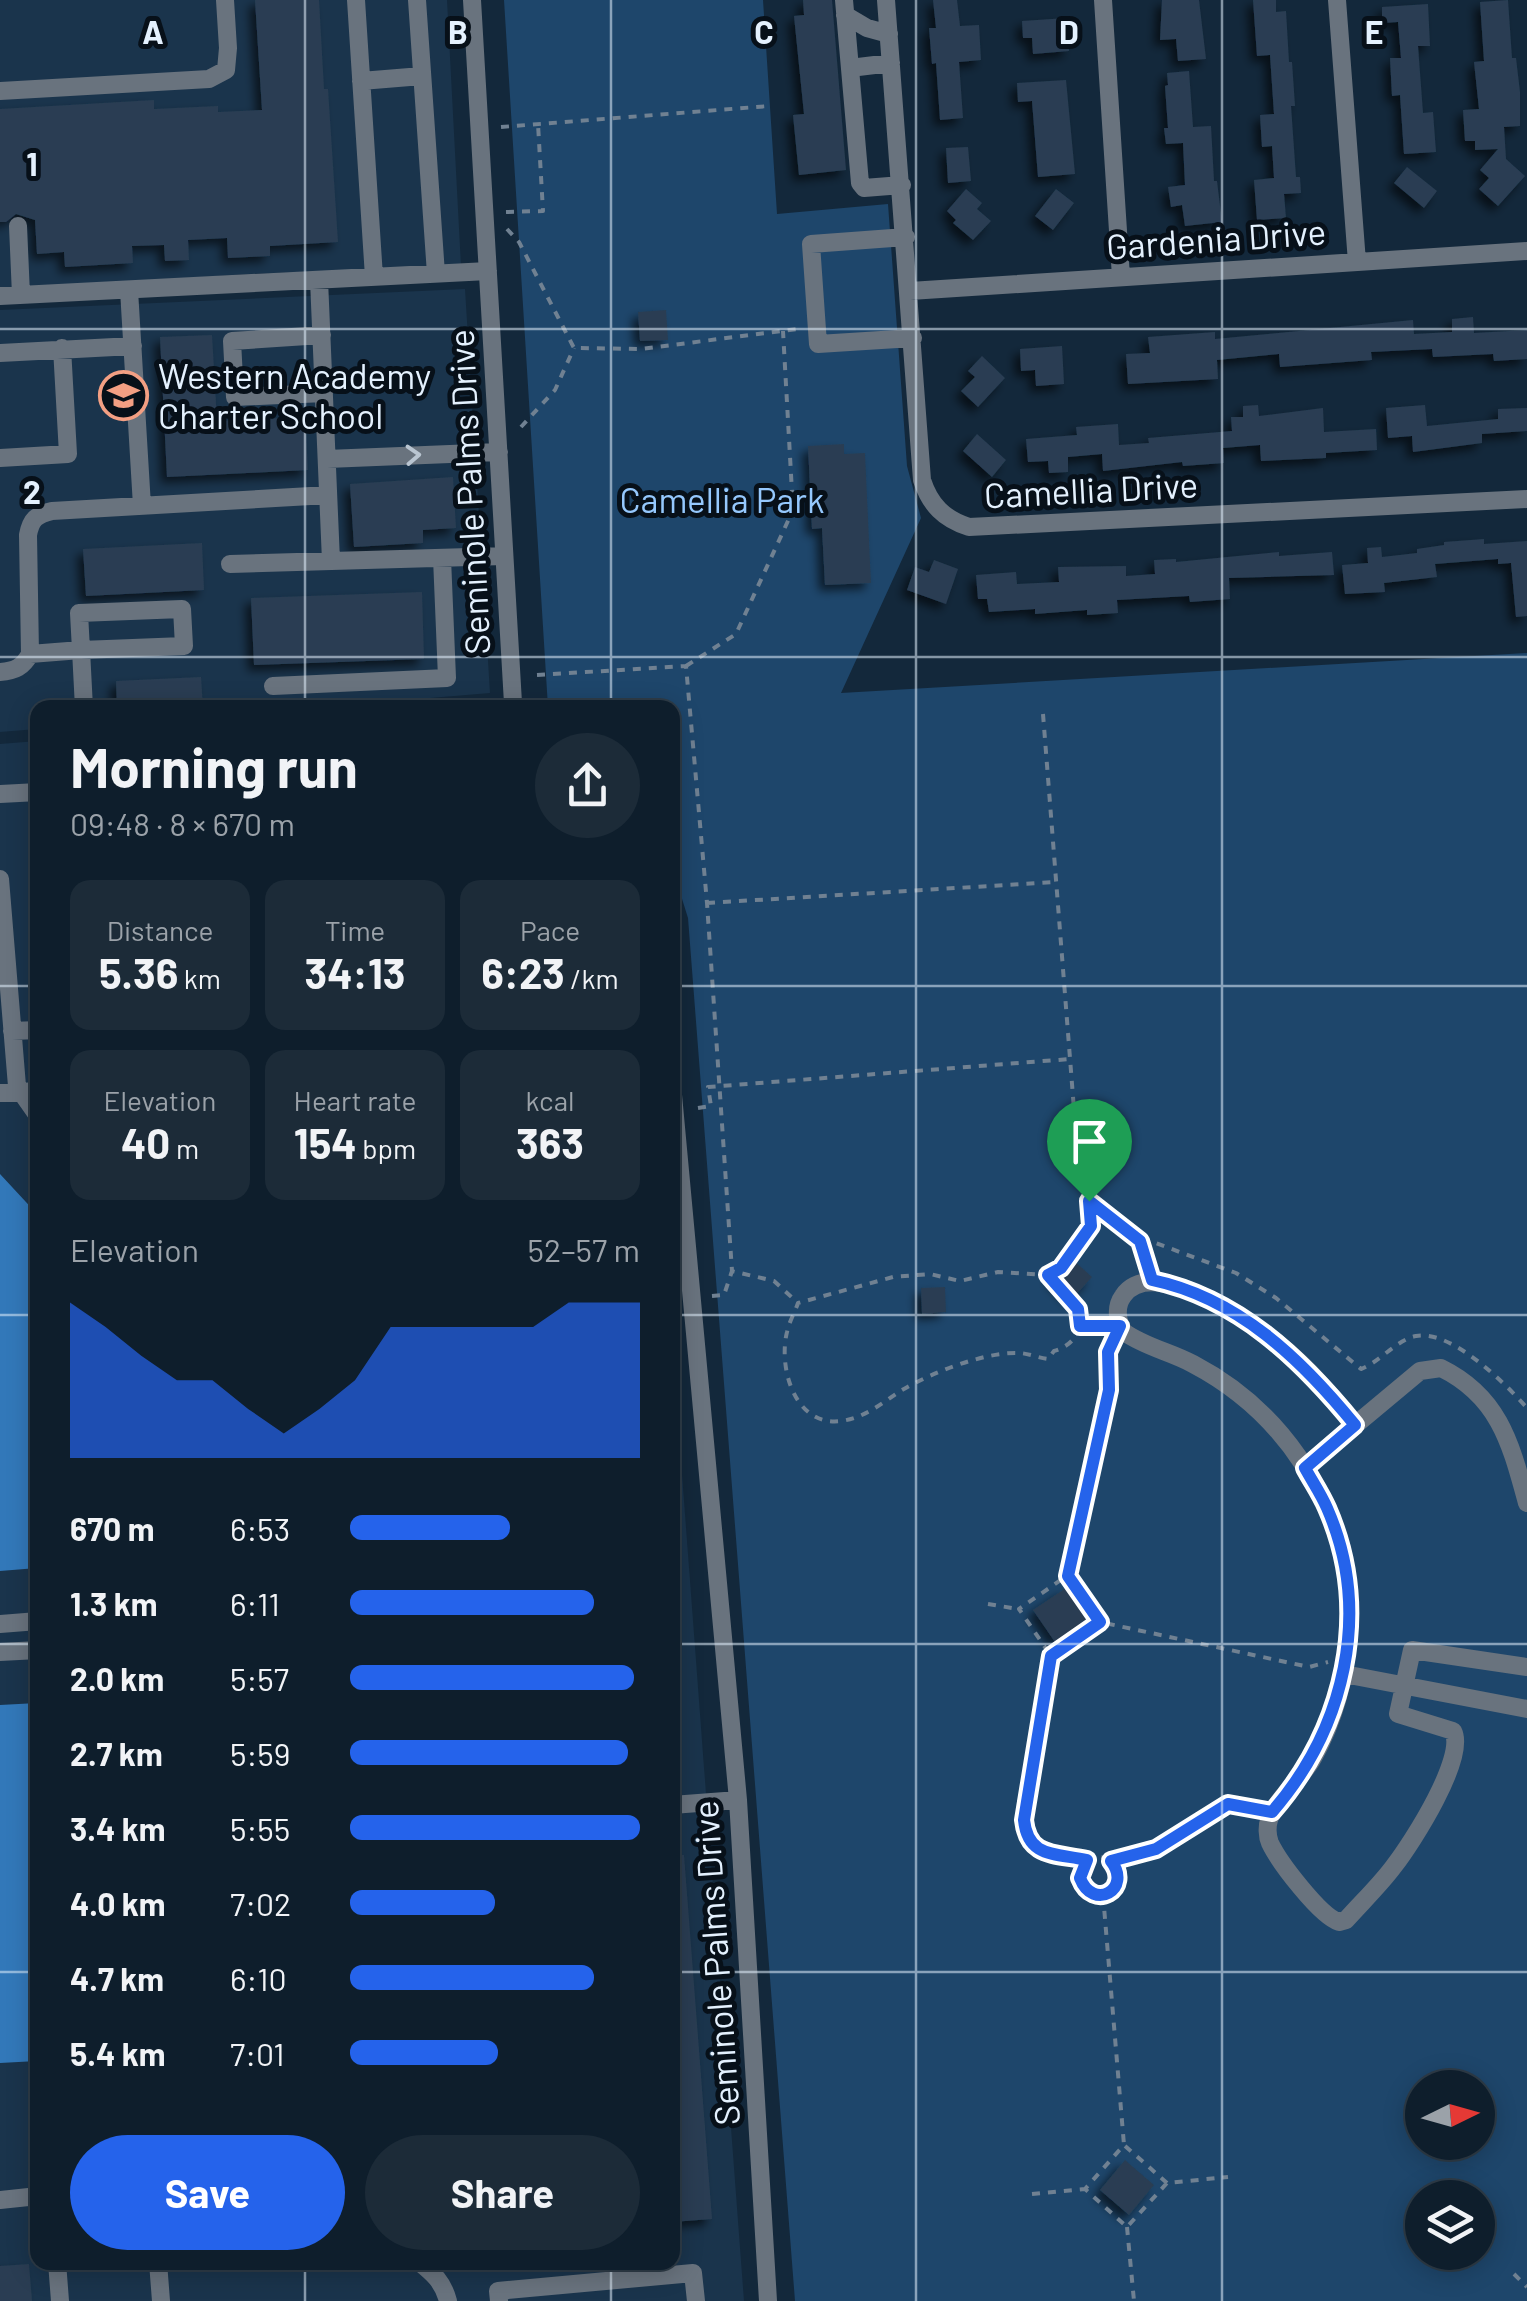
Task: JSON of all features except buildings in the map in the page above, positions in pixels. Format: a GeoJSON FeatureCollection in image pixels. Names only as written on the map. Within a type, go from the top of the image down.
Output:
{"type":"FeatureCollection","features":[{"type":"Feature","properties":{"kind":"street"},"geometry":{"type":"LineString","coordinates":[[0,91],[209,79],[226,70],[226,0]]}},
{"type":"Feature","properties":{"kind":"street"},"geometry":{"type":"LineString","coordinates":[[356,0],[374,277]]}},
{"type":"Feature","properties":{"kind":"street"},"geometry":{"type":"LineString","coordinates":[[417,0],[436,274]]}},
{"type":"Feature","properties":{"kind":"street","name":"Seminole Palms Drive"},"geometry":{"type":"LineString","coordinates":[[472,0],[515,700]]}},
{"type":"Feature","properties":{"kind":"street","name":"Camellia Drive"},"geometry":{"type":"LineString","coordinates":[[886,0],[922,480],[934,506],[944,516],[969,527],[1527,499]]}},
{"type":"Feature","properties":{"kind":"street"},"geometry":{"type":"LineString","coordinates":[[1103,0],[1121,277]]}},
{"type":"Feature","properties":{"kind":"street"},"geometry":{"type":"LineString","coordinates":[[1337,0],[1357,262]]}},
{"type":"Feature","properties":{"kind":"street"},"geometry":{"type":"LineString","coordinates":[[845,7],[867,28],[889,34]]}},
{"type":"Feature","properties":{"kind":"street"},"geometry":{"type":"LineString","coordinates":[[845,7],[860,182],[864,188],[902,185]]}},
{"type":"Feature","properties":{"kind":"street"},"geometry":{"type":"LineString","coordinates":[[850,68],[891,63]]}},
{"type":"Feature","properties":{"kind":"street"},"geometry":{"type":"LineString","coordinates":[[361,80],[422,76]]}},
{"type":"Feature","properties":{"kind":"street"},"geometry":{"type":"LineString","coordinates":[[18,226],[21,295]]}},
{"type":"Feature","properties":{"kind":"street"},"geometry":{"type":"LineString","coordinates":[[906,236],[811,244],[818,344],[913,338]]}},
{"type":"Feature","properties":{"kind":"street","name":"Gardenia Drive"},"geometry":{"type":"LineString","coordinates":[[910,291],[1527,251]]}},
{"type":"Feature","properties":{"kind":"street"},"geometry":{"type":"LineString","coordinates":[[0,296],[488,271]]}},
{"type":"Feature","properties":{"kind":"street"},"geometry":{"type":"LineString","coordinates":[[319,280],[331,561]]}},
{"type":"Feature","properties":{"kind":"street"},"geometry":{"type":"LineString","coordinates":[[129,290],[142,506]]}},
{"type":"Feature","properties":{"kind":"street"},"geometry":{"type":"LineString","coordinates":[[322,334],[232,341],[236,397],[324,393]]}},
{"type":"Feature","properties":{"kind":"street"},"geometry":{"type":"LineString","coordinates":[[0,353],[132,346]]}},
{"type":"Feature","properties":{"kind":"street"},"geometry":{"type":"LineString","coordinates":[[0,458],[68,454],[62,348]]}},
{"type":"Feature","properties":{"kind":"street"},"geometry":{"type":"LineString","coordinates":[[327,459],[498,452]]}},
{"type":"Feature","properties":{"kind":"street"},"geometry":{"type":"LineString","coordinates":[[0,672],[12,672],[25,664],[30,654],[28,535],[30,522],[38,514],[328,495]]}},
{"type":"Feature","properties":{"kind":"street"},"geometry":{"type":"LineString","coordinates":[[230,564],[504,556]]}},
{"type":"Feature","properties":{"kind":"street"},"geometry":{"type":"LineString","coordinates":[[273,686],[447,678],[442,558]]}},
{"type":"Feature","properties":{"kind":"street"},"geometry":{"type":"LineString","coordinates":[[30,654],[81,650],[184,646],[182,609],[79,613],[81,650],[84,700]]}},
{"type":"Feature","properties":{"kind":"street"},"geometry":{"type":"LineString","coordinates":[[0,794],[30,792]]}},
{"type":"Feature","properties":{"kind":"street"},"geometry":{"type":"LineString","coordinates":[[0,879],[19,1092]]}},
{"type":"Feature","properties":{"kind":"street"},"geometry":{"type":"LineString","coordinates":[[12,1032],[30,1031]]}},
{"type":"Feature","properties":{"kind":"street","name":"Seminole Palms Drive"},"geometry":{"type":"LineString","coordinates":[[680,1245],[738,1800],[768,2301]]}},
{"type":"Feature","properties":{"kind":"street"},"geometry":{"type":"LineString","coordinates":[[1355,1425],[1327,1390],[1260,1328],[1193,1292],[1152,1280],[1140,1282],[1123,1295],[1118,1306],[1120,1326],[1140,1343],[1190,1362],[1244,1396],[1278,1430],[1328,1508],[1346,1582],[1346,1666],[1329,1724],[1313,1759],[1272,1812],[1268,1826],[1270,1843],[1325,1915],[1339,1922],[1346,1920],[1394,1866],[1426,1816],[1457,1746],[1457,1738],[1448,1728],[1398,1714],[1412,1650],[1527,1667]]}},
{"type":"Feature","properties":{"kind":"street"},"geometry":{"type":"LineString","coordinates":[[1305,1468],[1420,1370],[1442,1368],[1487,1401],[1508,1435],[1527,1503]]}},
{"type":"Feature","properties":{"kind":"street"},"geometry":{"type":"LineString","coordinates":[[0,1624],[30,1622]]}},
{"type":"Feature","properties":{"kind":"street"},"geometry":{"type":"LineString","coordinates":[[0,1652],[30,1650]]}},
{"type":"Feature","properties":{"kind":"street"},"geometry":{"type":"LineString","coordinates":[[1346,1666],[1405,1686],[1527,1709]]}},
{"type":"Feature","properties":{"kind":"street"},"geometry":{"type":"LineString","coordinates":[[680,1804],[738,1800]]}},
{"type":"Feature","properties":{"kind":"street"},"geometry":{"type":"LineString","coordinates":[[0,2200],[30,2197]]}},
{"type":"Feature","properties":{"kind":"street"},"geometry":{"type":"LineString","coordinates":[[58,2270],[60,2301]]}},
{"type":"Feature","properties":{"kind":"street"},"geometry":{"type":"LineString","coordinates":[[159,2270],[162,2301]]}},
{"type":"Feature","properties":{"kind":"street"},"geometry":{"type":"LineString","coordinates":[[427,2270],[444,2286],[448,2301]]}},
{"type":"Feature","properties":{"kind":"street"},"geometry":{"type":"LineString","coordinates":[[499,2301],[498,2291],[693,2273],[696,2301]]}},
{"type":"Feature","properties":{"kind":"path"},"geometry":{"type":"LineString","coordinates":[[502,127],[770,106]]}},
{"type":"Feature","properties":{"kind":"path"},"geometry":{"type":"LineString","coordinates":[[506,212],[542,210],[538,124]]}},
{"type":"Feature","properties":{"kind":"path"},"geometry":{"type":"LineString","coordinates":[[508,228],[574,348]]}},
{"type":"Feature","properties":{"kind":"path"},"geometry":{"type":"LineString","coordinates":[[574,348],[641,349],[817,327]]}},
{"type":"Feature","properties":{"kind":"path"},"geometry":{"type":"LineString","coordinates":[[537,675],[686,666],[736,634],[793,510],[783,331]]}},
{"type":"Feature","properties":{"kind":"path"},"geometry":{"type":"LineString","coordinates":[[522,427],[555,390],[574,348]]}},
{"type":"Feature","properties":{"kind":"path"},"geometry":{"type":"LineString","coordinates":[[686,666],[732,1271],[724,1295],[712,1296]]}},
{"type":"Feature","properties":{"kind":"path"},"geometry":{"type":"LineString","coordinates":[[1043,714],[1080,1186],[1089,1201],[1140,1241],[1153,1242],[1236,1273],[1276,1298],[1361,1369],[1415,1336],[1438,1338],[1508,1386],[1527,1408]]}},
{"type":"Feature","properties":{"kind":"path"},"geometry":{"type":"LineString","coordinates":[[707,903],[1056,882]]}},
{"type":"Feature","properties":{"kind":"path"},"geometry":{"type":"LineString","coordinates":[[698,1108],[710,1106],[708,1088],[1070,1059]]}},
{"type":"Feature","properties":{"kind":"path"},"geometry":{"type":"LineString","coordinates":[[798,1303],[892,1278],[930,1274],[960,1281],[998,1272],[1048,1275],[1061,1268],[1091,1226],[1089,1201]]}},
{"type":"Feature","properties":{"kind":"path"},"geometry":{"type":"LineString","coordinates":[[1140,1241],[1152,1280]]}},
{"type":"Feature","properties":{"kind":"path"},"geometry":{"type":"LineString","coordinates":[[732,1271],[774,1281],[798,1303]]}},
{"type":"Feature","properties":{"kind":"path"},"geometry":{"type":"LineString","coordinates":[[798,1303],[786,1333],[786,1369],[797,1404],[816,1418],[834,1422],[864,1415],[906,1388],[957,1366],[1019,1352],[1048,1359],[1054,1350],[1064,1348],[1077,1337],[1080,1326],[1078,1309],[1048,1275]]}},
{"type":"Feature","properties":{"kind":"path"},"geometry":{"type":"LineString","coordinates":[[988,1604],[1018,1609],[1068,1576],[1109,1390],[1108,1352],[1120,1326],[1080,1326]]}},
{"type":"Feature","properties":{"kind":"path"},"geometry":{"type":"LineString","coordinates":[[1068,1576],[1100,1622],[1309,1667],[1346,1666]]}},
{"type":"Feature","properties":{"kind":"path"},"geometry":{"type":"LineString","coordinates":[[1018,1609],[1051,1656],[1024,1820],[1026,1838],[1035,1848],[1087,1860],[1099,1856],[1111,1861],[1156,1849],[1228,1804],[1272,1812]]}},
{"type":"Feature","properties":{"kind":"path"},"geometry":{"type":"LineString","coordinates":[[1051,1656],[1100,1622]]}},
{"type":"Feature","properties":{"kind":"path"},"geometry":{"type":"LineString","coordinates":[[1087,1860],[1080,1871],[1082,1884],[1090,1894],[1103,1895],[1114,1889],[1119,1878],[1111,1861]]}},
{"type":"Feature","properties":{"kind":"path"},"geometry":{"type":"LineString","coordinates":[[1103,1895],[1124,2145],[1167,2183]]}},
{"type":"Feature","properties":{"kind":"path"},"geometry":{"type":"LineString","coordinates":[[1032,2194],[1085,2189],[1124,2145]]}},
{"type":"Feature","properties":{"kind":"path"},"geometry":{"type":"LineString","coordinates":[[1128,2227],[1167,2183],[1228,2178]]}},
{"type":"Feature","properties":{"kind":"path"},"geometry":{"type":"LineString","coordinates":[[1085,2189],[1128,2227],[1134,2301]]}},
{"type":"Feature","properties":{"kind":"path"},"geometry":{"type":"LineString","coordinates":[[1514,2274],[1527,2287]]}},
{"type":"Feature","properties":{"kind":"shaded area"},"geometry":{"type":"Polygon","coordinates":[[[0,0],[447,0],[461,266],[248,274],[0,290],[0,0]]]}},
{"type":"Feature","properties":{"kind":"shaded area"},"geometry":{"type":"Polygon","coordinates":[[[465,289],[490,693],[406,700],[30,700],[30,730],[0,732],[0,310],[465,289]]]}},
{"type":"Feature","properties":{"kind":"shaded area"},"geometry":{"type":"Polygon","coordinates":[[[30,742],[30,2270],[680,2270],[680,1447],[744,2301],[0,2301],[0,744],[30,742]]]}},
{"type":"Feature","properties":{"kind":"shaded area"},"geometry":{"type":"Polygon","coordinates":[[[0,1174],[30,1206],[30,1569],[0,1571],[0,1174]]]}},
{"type":"Feature","properties":{"kind":"shaded area"},"geometry":{"type":"Polygon","coordinates":[[[30,1703],[30,2061],[0,2063],[0,1705],[30,1703]]]}},
{"type":"Feature","properties":{"kind":"green space","name":"Camellia Park"},"geometry":{"type":"Polygon","coordinates":[[[504,0],[763,0],[777,214],[888,204],[907,466],[921,518],[841,693],[1527,653],[1527,2301],[795,2301],[688,918],[680,892],[680,700],[548,700],[504,0]]]}},
{"type":"Feature","properties":{"kind":"place","name":"Western Academy Charter School"},"geometry":{"type":"Point","coordinates":[123,395]}},
{"type":"Feature","properties":{"kind":"route"},"geometry":{"type":"LineString","coordinates":[[1089,1201],[1140,1241],[1152,1280],[1193,1292],[1260,1328],[1327,1390],[1355,1425],[1305,1468],[1328,1508],[1338,1542],[1346,1582],[1348,1627],[1344,1674],[1329,1724],[1313,1759],[1272,1812],[1228,1804],[1156,1849],[1111,1861],[1118,1871],[1117,1884],[1108,1893],[1096,1896],[1085,1890],[1080,1878],[1087,1860],[1035,1848],[1026,1838],[1024,1820],[1051,1656],[1100,1622],[1068,1576],[1109,1390],[1108,1352],[1120,1326],[1080,1326],[1078,1309],[1048,1275],[1061,1268],[1091,1226],[1089,1201]]}}]}
